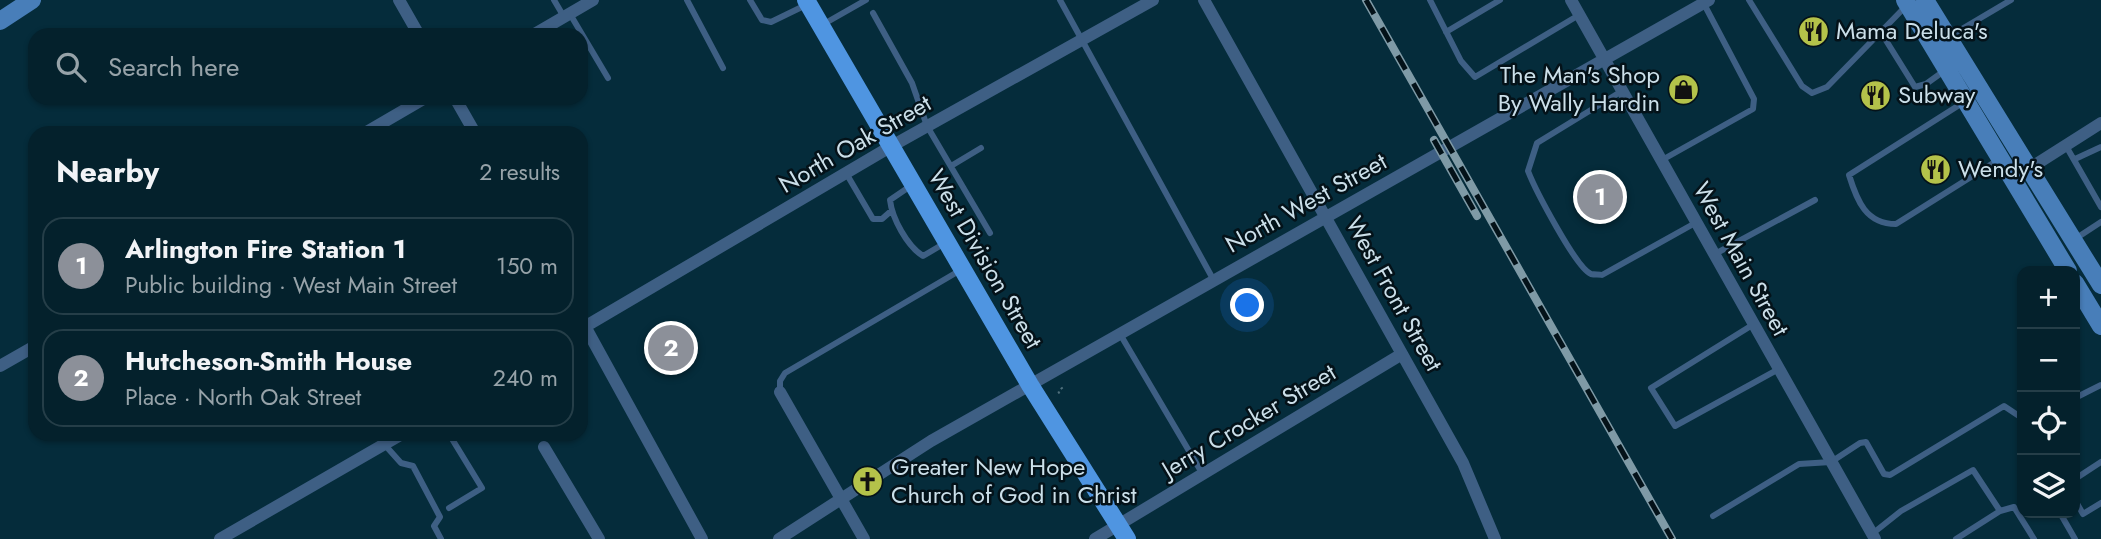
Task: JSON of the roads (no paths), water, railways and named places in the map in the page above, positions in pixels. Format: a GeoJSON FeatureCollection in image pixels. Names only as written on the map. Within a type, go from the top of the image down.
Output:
{"type":"FeatureCollection","features":[{"type":"Feature","properties":{"kind":"main road"},"geometry":{"type":"LineString","coordinates":[[1919,1],[1948,37],[2101,285]]}},
{"type":"Feature","properties":{"kind":"main road"},"geometry":{"type":"LineString","coordinates":[[1919,1],[1947,70],[2065,266]]}},
{"type":"Feature","properties":{"kind":"main road","name":"West Division Street"},"geometry":{"type":"LineString","coordinates":[[807,2],[1030,385],[1123,532]]}},
{"type":"Feature","properties":{"kind":"main road"},"geometry":{"type":"LineString","coordinates":[[0,21],[23,3]]}},
{"type":"Feature","properties":{"kind":"main road"},"geometry":{"type":"LineString","coordinates":[[2080,291],[2101,326]]}},
{"type":"Feature","properties":{"kind":"street"},"geometry":{"type":"LineString","coordinates":[[399,0],[415,28]]}},
{"type":"Feature","properties":{"kind":"street"},"geometry":{"type":"LineString","coordinates":[[545,28],[593,0]]}},
{"type":"Feature","properties":{"kind":"street","name":"North Oak Street"},"geometry":{"type":"LineString","coordinates":[[588,322],[890,147],[1153,0]]}},
{"type":"Feature","properties":{"kind":"street","name":"West Front Street"},"geometry":{"type":"LineString","coordinates":[[1205,0],[1463,463],[1495,539]]}},
{"type":"Feature","properties":{"kind":"street","name":"West Main Street"},"geometry":{"type":"LineString","coordinates":[[1571,0],[1873,537]]}},
{"type":"Feature","properties":{"kind":"street","name":"North West Street"},"geometry":{"type":"LineString","coordinates":[[779,539],[931,441],[1603,57],[1707,1]]}},
{"type":"Feature","properties":{"kind":"street"},"geometry":{"type":"LineString","coordinates":[[377,126],[413,105]]}},
{"type":"Feature","properties":{"kind":"street"},"geometry":{"type":"LineString","coordinates":[[459,105],[471,126]]}},
{"type":"Feature","properties":{"kind":"street"},"geometry":{"type":"LineString","coordinates":[[2013,179],[2101,123]]}},
{"type":"Feature","properties":{"kind":"street"},"geometry":{"type":"LineString","coordinates":[[588,336],[702,539]]}},
{"type":"Feature","properties":{"kind":"street"},"geometry":{"type":"LineString","coordinates":[[0,366],[28,349]]}},
{"type":"Feature","properties":{"kind":"street","name":"Jerry Crocker Street"},"geometry":{"type":"LineString","coordinates":[[1095,539],[1123,532],[1202,473],[1402,354]]}},
{"type":"Feature","properties":{"kind":"street"},"geometry":{"type":"LineString","coordinates":[[780,391],[864,539]]}},
{"type":"Feature","properties":{"kind":"street"},"geometry":{"type":"LineString","coordinates":[[220,539],[389,441]]}},
{"type":"Feature","properties":{"kind":"street"},"geometry":{"type":"LineString","coordinates":[[544,447],[598,539]]}},
{"type":"Feature","properties":{"kind":"lane"},"geometry":{"type":"LineString","coordinates":[[554,0],[575,28]]}},
{"type":"Feature","properties":{"kind":"lane"},"geometry":{"type":"LineString","coordinates":[[687,0],[723,68]]}},
{"type":"Feature","properties":{"kind":"lane"},"geometry":{"type":"LineString","coordinates":[[750,0],[762,20],[771,22],[807,2]]}},
{"type":"Feature","properties":{"kind":"lane"},"geometry":{"type":"LineString","coordinates":[[821,25],[866,0]]}},
{"type":"Feature","properties":{"kind":"lane"},"geometry":{"type":"LineString","coordinates":[[1060,0],[1213,279]]}},
{"type":"Feature","properties":{"kind":"lane"},"geometry":{"type":"LineString","coordinates":[[1430,0],[1461,61],[1475,77],[1579,15]]}},
{"type":"Feature","properties":{"kind":"lane"},"geometry":{"type":"LineString","coordinates":[[1446,32],[1500,0]]}},
{"type":"Feature","properties":{"kind":"lane"},"geometry":{"type":"LineString","coordinates":[[1749,0],[1802,86],[1812,93],[1826,88],[1919,1]]}},
{"type":"Feature","properties":{"kind":"lane"},"geometry":{"type":"LineString","coordinates":[[1948,37],[2011,0]]}},
{"type":"Feature","properties":{"kind":"lane"},"geometry":{"type":"LineString","coordinates":[[1661,160],[1753,109],[1754,99],[1707,1]]}},
{"type":"Feature","properties":{"kind":"lane"},"geometry":{"type":"LineString","coordinates":[[873,13],[912,83],[928,126],[990,233]]}},
{"type":"Feature","properties":{"kind":"lane"},"geometry":{"type":"LineString","coordinates":[[1882,34],[1915,87],[1926,84],[1947,70]]}},
{"type":"Feature","properties":{"kind":"lane"},"geometry":{"type":"LineString","coordinates":[[588,47],[608,78]]}},
{"type":"Feature","properties":{"kind":"lane"},"geometry":{"type":"LineString","coordinates":[[1622,91],[1537,143],[1528,172],[1540,197],[1579,263],[1591,274],[1602,275],[1697,222]]}},
{"type":"Feature","properties":{"kind":"lane"},"geometry":{"type":"LineString","coordinates":[[1966,101],[1849,175],[1857,199],[1868,216],[1882,224],[1896,224],[2000,158]]}},
{"type":"Feature","properties":{"kind":"lane"},"geometry":{"type":"LineString","coordinates":[[2066,146],[2101,206]]}},
{"type":"Feature","properties":{"kind":"lane"},"geometry":{"type":"LineString","coordinates":[[2075,159],[2088,156],[2101,147]]}},
{"type":"Feature","properties":{"kind":"lane"},"geometry":{"type":"LineString","coordinates":[[951,166],[981,148]]}},
{"type":"Feature","properties":{"kind":"lane"},"geometry":{"type":"LineString","coordinates":[[846,173],[873,219],[882,219],[891,211]]}},
{"type":"Feature","properties":{"kind":"lane"},"geometry":{"type":"LineString","coordinates":[[912,185],[890,200],[891,211],[915,251],[923,256],[946,242]]}},
{"type":"Feature","properties":{"kind":"lane"},"geometry":{"type":"LineString","coordinates":[[1714,254],[1815,200]]}},
{"type":"Feature","properties":{"kind":"lane"},"geometry":{"type":"LineString","coordinates":[[2073,240],[2101,222]]}},
{"type":"Feature","properties":{"kind":"lane"},"geometry":{"type":"LineString","coordinates":[[780,391],[780,381],[785,373],[962,269]]}},
{"type":"Feature","properties":{"kind":"lane"},"geometry":{"type":"LineString","coordinates":[[1754,324],[1651,388],[1675,426],[1779,369]]}},
{"type":"Feature","properties":{"kind":"lane"},"geometry":{"type":"LineString","coordinates":[[1120,334],[1202,473]]}},
{"type":"Feature","properties":{"kind":"lane"},"geometry":{"type":"LineString","coordinates":[[2080,395],[2101,384]]}},
{"type":"Feature","properties":{"kind":"lane"},"geometry":{"type":"LineString","coordinates":[[1713,516],[1799,464],[1831,462],[1860,443],[1866,443],[1884,474],[1890,475],[2004,406],[2017,415]]}},
{"type":"Feature","properties":{"kind":"lane"},"geometry":{"type":"LineString","coordinates":[[449,508],[482,488],[453,441]]}},
{"type":"Feature","properties":{"kind":"lane"},"geometry":{"type":"LineString","coordinates":[[384,444],[401,463],[413,466],[440,517],[434,526],[441,539]]}},
{"type":"Feature","properties":{"kind":"lane"},"geometry":{"type":"LineString","coordinates":[[2080,476],[2101,463]]}},
{"type":"Feature","properties":{"kind":"lane"},"geometry":{"type":"LineString","coordinates":[[1873,537],[1901,511],[1973,470],[2000,511]]}},
{"type":"Feature","properties":{"kind":"lane"},"geometry":{"type":"LineString","coordinates":[[2080,509],[2083,514],[2101,503]]}},
{"type":"Feature","properties":{"kind":"lane"},"geometry":{"type":"LineString","coordinates":[[1955,539],[2000,511],[2014,507],[2034,539]]}},
{"type":"Feature","properties":{"kind":"lane"},"geometry":{"type":"LineString","coordinates":[[2063,518],[2075,538]]}},
{"type":"Feature","properties":{"kind":"railway"},"geometry":{"type":"LineString","coordinates":[[1366,0],[1672,539]]}},
{"type":"Feature","properties":{"kind":"railway"},"geometry":{"type":"LineString","coordinates":[[1434,140],[1477,216]]}},
{"type":"Feature","properties":{"kind":"place","name":"Mama Deluca's"},"geometry":{"type":"Point","coordinates":[1813,31]}},
{"type":"Feature","properties":{"kind":"place","name":"The Man's Shop By Wally Hardin"},"geometry":{"type":"Point","coordinates":[1683,89]}},
{"type":"Feature","properties":{"kind":"place","name":"Subway"},"geometry":{"type":"Point","coordinates":[1875,95]}},
{"type":"Feature","properties":{"kind":"place","name":"Wendy's"},"geometry":{"type":"Point","coordinates":[1935,169]}},
{"type":"Feature","properties":{"kind":"place","name":"Arlington Fire Station 1"},"geometry":{"type":"Point","coordinates":[1600,197]}},
{"type":"Feature","properties":{"kind":"place","name":"Hutcheson-Smith House"},"geometry":{"type":"Point","coordinates":[671,348]}},
{"type":"Feature","properties":{"kind":"place","name":"Greater New Hope Church of God in Christ"},"geometry":{"type":"Point","coordinates":[868,481]}}]}
